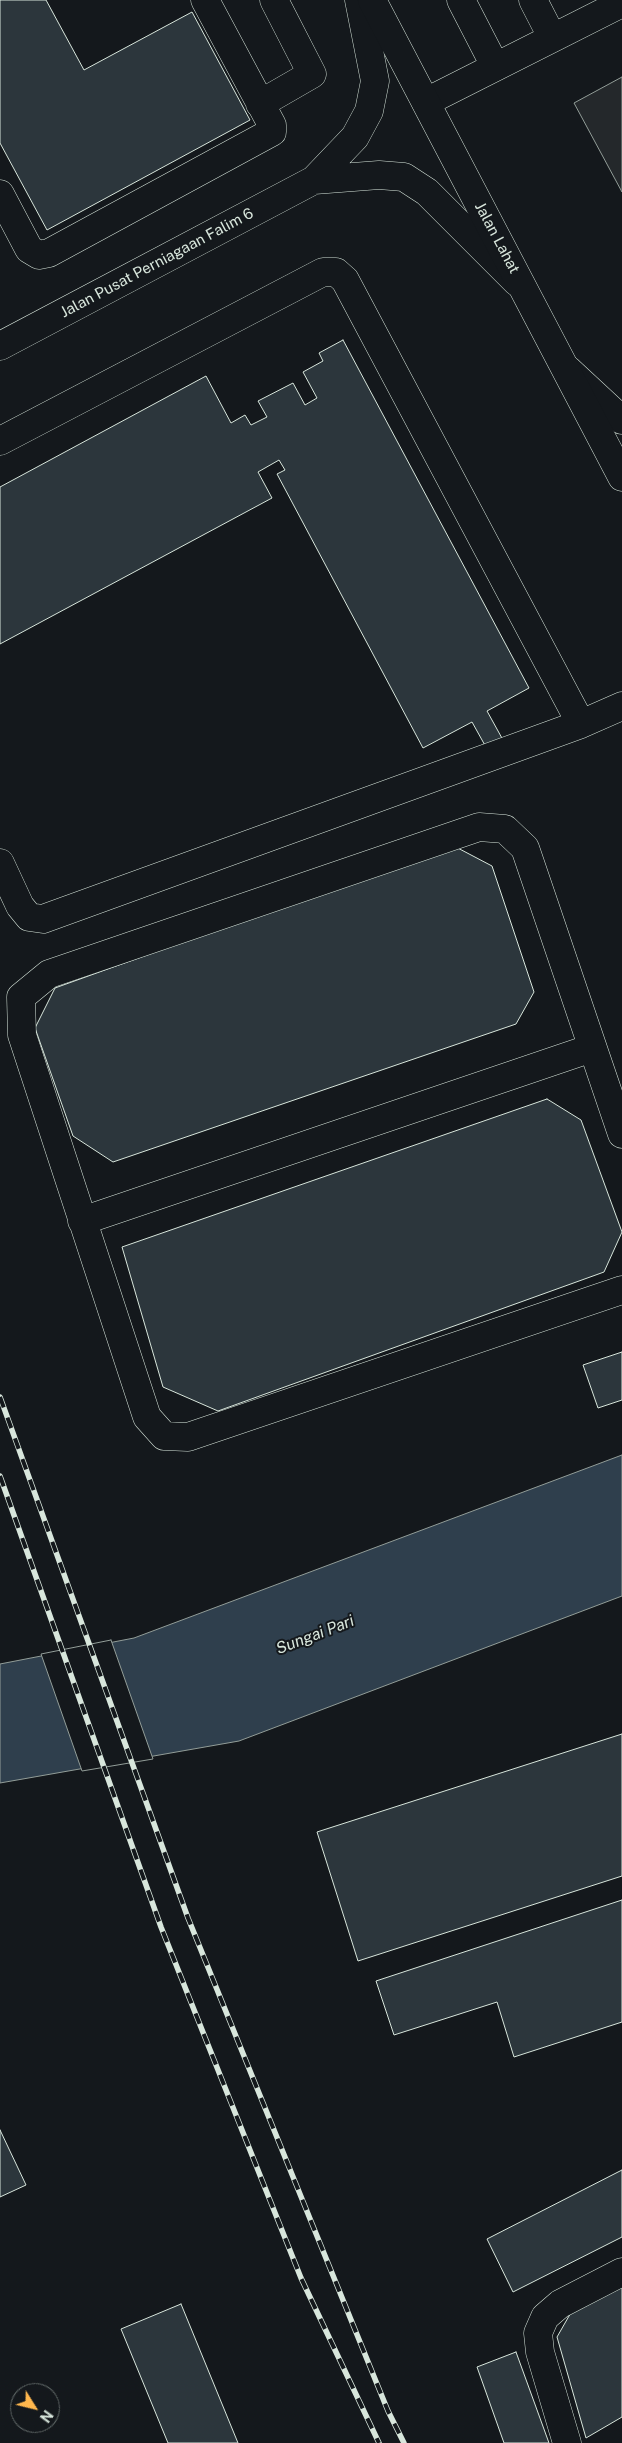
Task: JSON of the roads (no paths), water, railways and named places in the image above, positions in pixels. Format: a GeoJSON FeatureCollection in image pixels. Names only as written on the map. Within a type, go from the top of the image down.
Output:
{"type":"FeatureCollection","features":[{"type":"Feature","properties":{"kind":"street"},"geometry":{"type":"LineString","coordinates":[[0,194],[28,249],[39,255],[49,254],[272,132],[272,125],[205,0]]}},
{"type":"Feature","properties":{"kind":"street"},"geometry":{"type":"LineString","coordinates":[[260,104],[312,74],[274,0]]}},
{"type":"Feature","properties":{"kind":"street"},"geometry":{"type":"LineString","coordinates":[[314,180],[355,137],[369,111],[375,81],[359,0]]}},
{"type":"Feature","properties":{"kind":"street","name":"Jalan Lahat"},"geometry":{"type":"LineString","coordinates":[[372,0],[622,477]]}},
{"type":"Feature","properties":{"kind":"street"},"geometry":{"type":"LineString","coordinates":[[461,0],[495,66]]}},
{"type":"Feature","properties":{"kind":"street"},"geometry":{"type":"LineString","coordinates":[[533,0],[552,37]]}},
{"type":"Feature","properties":{"kind":"street"},"geometry":{"type":"LineString","coordinates":[[426,102],[622,3]]}},
{"type":"Feature","properties":{"kind":"street"},"geometry":{"type":"LineString","coordinates":[[314,180],[379,175],[404,177],[427,192],[524,289]]}},
{"type":"Feature","properties":{"kind":"street","name":"Jalan Pusat Perniagaan Falim 6"},"geometry":{"type":"LineString","coordinates":[[0,346],[314,180]]}},
{"type":"Feature","properties":{"kind":"street"},"geometry":{"type":"LineString","coordinates":[[0,441],[323,272],[336,272],[345,280],[581,724]]}},
{"type":"Feature","properties":{"kind":"street"},"geometry":{"type":"LineString","coordinates":[[566,368],[622,420]]}},
{"type":"Feature","properties":{"kind":"street"},"geometry":{"type":"LineString","coordinates":[[0,863],[20,906],[29,917],[43,919],[581,724],[619,704]]}},
{"type":"Feature","properties":{"kind":"street"},"geometry":{"type":"LineString","coordinates":[[622,1134],[525,848],[505,829],[479,827],[49,974],[21,998],[22,1035],[82,1221],[147,1417],[164,1436],[188,1437],[622,1290]]}},
{"type":"Feature","properties":{"kind":"street"},"geometry":{"type":"LineString","coordinates":[[82,1221],[592,1048]]}},
{"type":"Feature","properties":{"kind":"street"},"geometry":{"type":"LineString","coordinates":[[567,2443],[540,2352],[538,2333],[545,2317],[560,2304],[622,2272]]}},
{"type":"Feature","properties":{"kind":"water","name":"Sungai Pari"},"geometry":{"type":"Polygon","coordinates":[[[622,1455],[622,1596],[239,1741],[0,1783],[0,1664],[134,1638],[622,1455]]]}},
{"type":"Feature","properties":{"kind":"railway"},"geometry":{"type":"LineString","coordinates":[[0,1397],[188,1918],[388,2411],[404,2443]]}},
{"type":"Feature","properties":{"kind":"railway"},"geometry":{"type":"LineString","coordinates":[[0,1476],[161,1927],[301,2278],[379,2443]]}}]}
